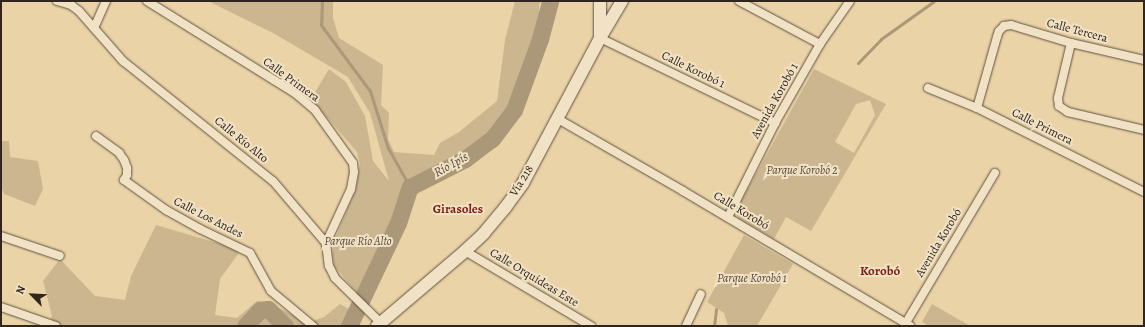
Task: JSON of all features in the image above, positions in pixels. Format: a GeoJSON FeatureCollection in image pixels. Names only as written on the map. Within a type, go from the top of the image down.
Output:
{"type":"FeatureCollection","features":[{"type":"Feature","properties":{"kind":"main road"},"geometry":{"type":"LineString","coordinates":[[600,1],[600,38]]}},
{"type":"Feature","properties":{"kind":"main road","name":"Vía 218"},"geometry":{"type":"LineString","coordinates":[[379,324],[465,251],[484,233],[505,208],[523,183],[600,38],[622,1]]}},
{"type":"Feature","properties":{"kind":"street","name":"Calle Río Alto"},"geometry":{"type":"LineString","coordinates":[[57,1],[70,5],[79,11],[123,61],[273,181],[326,243]]}},
{"type":"Feature","properties":{"kind":"street"},"geometry":{"type":"LineString","coordinates":[[94,28],[106,1]]}},
{"type":"Feature","properties":{"kind":"street","name":"Calle Primera"},"geometry":{"type":"LineString","coordinates":[[147,1],[296,94],[319,116],[353,163],[354,172],[351,189],[326,243]]}},
{"type":"Feature","properties":{"kind":"street"},"geometry":{"type":"LineString","coordinates":[[739,1],[820,44]]}},
{"type":"Feature","properties":{"kind":"street","name":"Avenida Korobó 1"},"geometry":{"type":"LineString","coordinates":[[728,218],[775,123],[820,44],[850,1]]}},
{"type":"Feature","properties":{"kind":"street","name":"Calle Tercera"},"geometry":{"type":"LineString","coordinates":[[978,108],[997,37],[999,31],[1004,26],[1011,25],[1071,43],[1144,60]]}},
{"type":"Feature","properties":{"kind":"street","name":"Calle Korobó 1"},"geometry":{"type":"LineString","coordinates":[[600,38],[775,123]]}},
{"type":"Feature","properties":{"kind":"street"},"geometry":{"type":"LineString","coordinates":[[1071,43],[1058,98],[1059,106],[1068,112],[1144,130]]}},
{"type":"Feature","properties":{"kind":"street","name":"Calle Primera"},"geometry":{"type":"LineString","coordinates":[[928,88],[978,108],[1144,192]]}},
{"type":"Feature","properties":{"kind":"street","name":"Calle Korobó"},"geometry":{"type":"LineString","coordinates":[[558,119],[907,325]]}},
{"type":"Feature","properties":{"kind":"street","name":"Calle Los Andes"},"geometry":{"type":"LineString","coordinates":[[96,136],[124,160],[127,168],[127,175],[121,183],[200,229],[250,252],[271,291],[313,326]]}},
{"type":"Feature","properties":{"kind":"street","name":"Avenida Korobó"},"geometry":{"type":"LineString","coordinates":[[907,325],[995,173]]}},
{"type":"Feature","properties":{"kind":"street"},"geometry":{"type":"LineString","coordinates":[[1,238],[60,256]]}},
{"type":"Feature","properties":{"kind":"street"},"geometry":{"type":"LineString","coordinates":[[326,243],[329,266],[336,278],[348,292],[369,311],[379,324]]}},
{"type":"Feature","properties":{"kind":"street","name":"Calle Orquídeas Este"},"geometry":{"type":"LineString","coordinates":[[465,251],[591,326]]}},
{"type":"Feature","properties":{"kind":"street"},"geometry":{"type":"LineString","coordinates":[[686,326],[701,294]]}},
{"type":"Feature","properties":{"kind":"street"},"geometry":{"type":"LineString","coordinates":[[1,307],[56,326]]}},
{"type":"Feature","properties":{"kind":"green space","name":"Parque Río Alto"},"geometry":{"type":"Polygon","coordinates":[[[208,1],[333,1],[333,18],[339,38],[383,65],[381,105],[389,113],[388,139],[394,152],[434,155],[440,143],[459,132],[497,101],[505,40],[515,1],[541,1],[539,5],[540,39],[514,110],[492,139],[465,159],[436,170],[412,193],[405,217],[376,274],[368,301],[360,293],[359,295],[334,266],[332,253],[335,239],[356,189],[360,164],[357,152],[311,99],[329,69],[346,82],[365,116],[373,161],[389,181],[370,113],[348,77],[273,33],[208,1]]]}},
{"type":"Feature","properties":{"kind":"green space","name":"Parque Korobó 2"},"geometry":{"type":"Polygon","coordinates":[[[814,69],[886,104],[811,231],[786,217],[774,239],[738,218],[736,210],[814,69]],[[870,100],[856,104],[835,142],[854,153],[875,115],[870,100]]]}},
{"type":"Feature","properties":{"kind":"green space"},"geometry":{"type":"Polygon","coordinates":[[[1,141],[9,141],[10,157],[38,161],[43,189],[35,206],[4,194],[1,187],[1,141]]]}},
{"type":"Feature","properties":{"kind":"green space"},"geometry":{"type":"Polygon","coordinates":[[[156,225],[241,250],[220,279],[215,315],[237,318],[257,301],[268,302],[308,323],[324,317],[340,304],[360,315],[351,326],[50,326],[52,316],[43,281],[60,259],[95,296],[125,300],[131,276],[156,225]]]}},
{"type":"Feature","properties":{"kind":"green space","name":"Parque Korobó 1"},"geometry":{"type":"Polygon","coordinates":[[[744,235],[793,264],[757,326],[728,326],[724,313],[707,302],[744,235]]]}},
{"type":"Feature","properties":{"kind":"green space"},"geometry":{"type":"Polygon","coordinates":[[[932,304],[970,326],[929,326],[922,322],[932,304]]]}},
{"type":"Feature","properties":{"kind":"waterway"},"geometry":{"type":"LineString","coordinates":[[322,1],[321,25],[370,91],[388,148],[410,187]]}},
{"type":"Feature","properties":{"kind":"waterway","name":"Río Ipís"},"geometry":{"type":"LineString","coordinates":[[349,326],[398,223],[410,187],[465,159],[492,139],[514,110],[540,39],[550,1]]}},
{"type":"Feature","properties":{"kind":"waterway"},"geometry":{"type":"LineString","coordinates":[[858,63],[881,39],[934,1]]}},
{"type":"Feature","properties":{"kind":"waterway","name":"Río Ipís"},"geometry":{"type":"LineString","coordinates":[[245,326],[260,310],[268,309],[285,326]]}},
{"type":"Feature","properties":{"kind":"waterway"},"geometry":{"type":"LineString","coordinates":[[714,326],[716,309]]}},
{"type":"Feature","properties":{"kind":"district","name":"Girasoles"},"geometry":{"type":"Point","coordinates":[458,209]}},
{"type":"Feature","properties":{"kind":"district","name":"Korobó"},"geometry":{"type":"Point","coordinates":[880,271]}}]}
